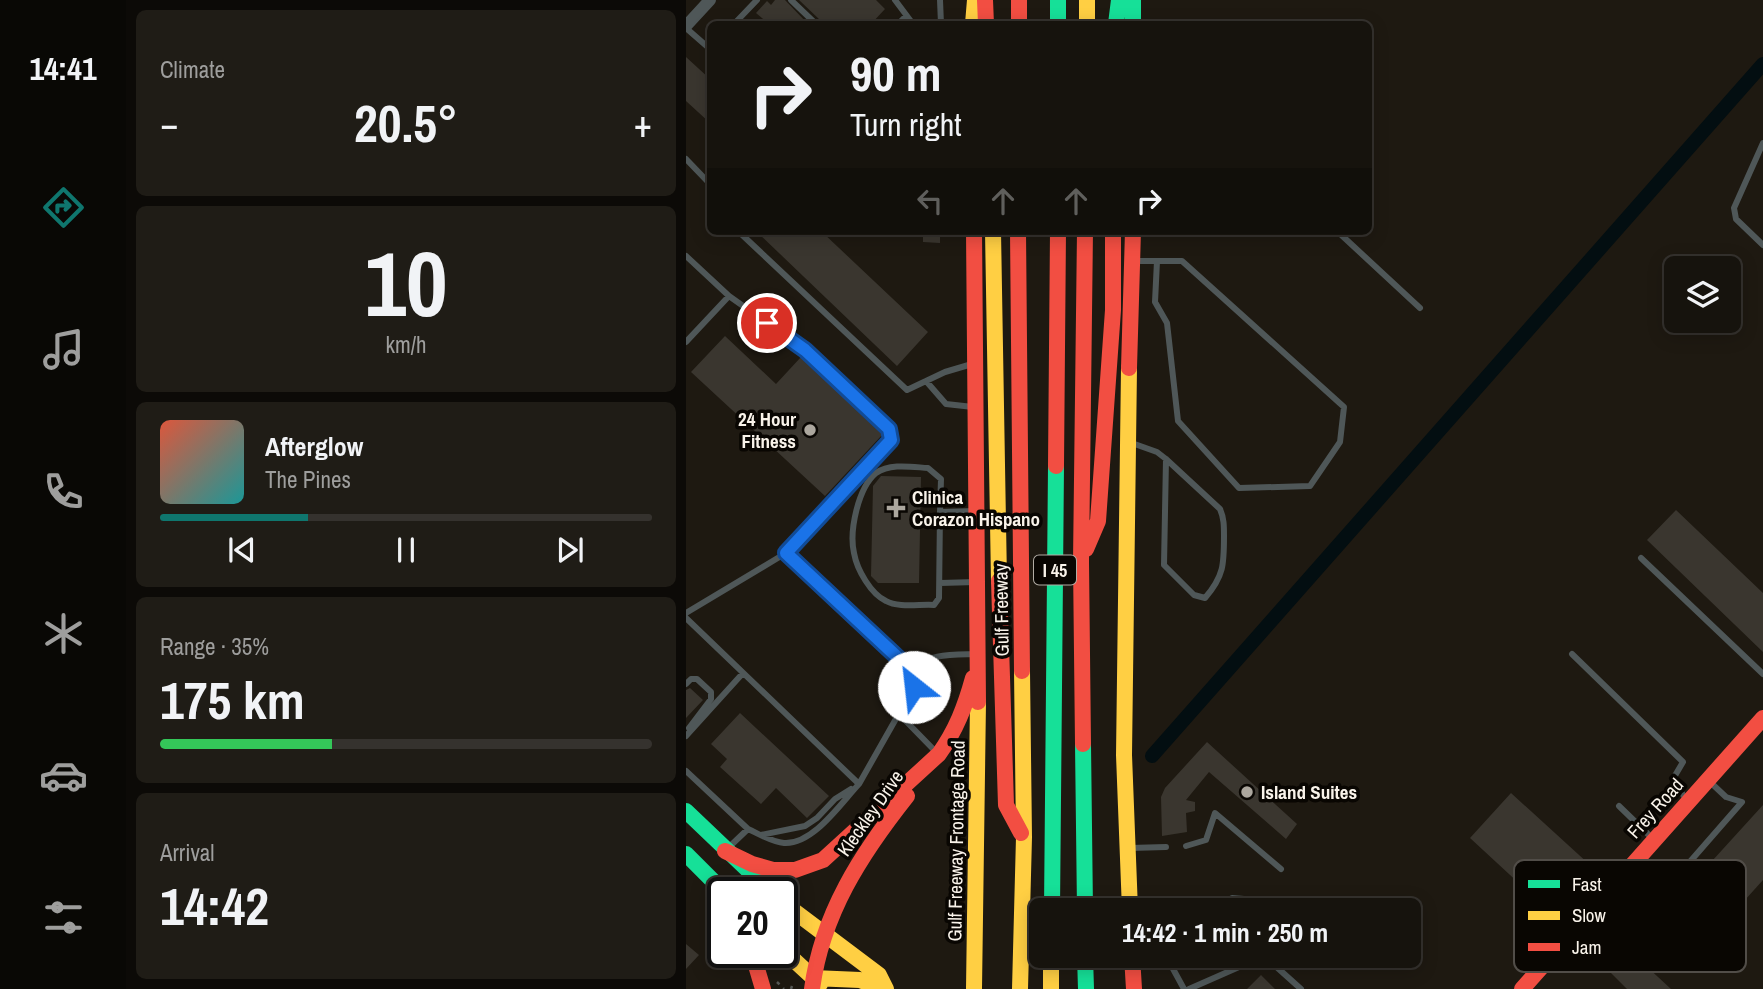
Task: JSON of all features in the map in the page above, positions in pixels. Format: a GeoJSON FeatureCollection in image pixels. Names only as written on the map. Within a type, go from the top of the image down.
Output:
{"type":"FeatureCollection","features":[{"type":"Feature","properties":{"kind":"main road"},"geometry":{"type":"LineString","coordinates":[[973,21],[975,0]]}},
{"type":"Feature","properties":{"kind":"main road"},"geometry":{"type":"LineString","coordinates":[[985,0],[986,21]]}},
{"type":"Feature","properties":{"kind":"main road"},"geometry":{"type":"LineString","coordinates":[[1019,0],[1019,21]]}},
{"type":"Feature","properties":{"kind":"main road"},"geometry":{"type":"LineString","coordinates":[[1058,0],[1058,21]]}},
{"type":"Feature","properties":{"kind":"main road"},"geometry":{"type":"LineString","coordinates":[[1087,0],[1087,21]]}},
{"type":"Feature","properties":{"kind":"main road"},"geometry":{"type":"LineString","coordinates":[[1116,21],[1119,0]]}},
{"type":"Feature","properties":{"kind":"main road"},"geometry":{"type":"LineString","coordinates":[[1133,0],[1133,21]]}},
{"type":"Feature","properties":{"kind":"main road","name":"Gulf Freeway Frontage Road"},"geometry":{"type":"LineString","coordinates":[[974,235],[979,654],[974,989]]}},
{"type":"Feature","properties":{"kind":"main road"},"geometry":{"type":"LineString","coordinates":[[993,235],[996,488],[1006,805],[1024,837]]}},
{"type":"Feature","properties":{"kind":"main road","name":"Gulf Freeway"},"geometry":{"type":"LineString","coordinates":[[1018,235],[1024,837],[1020,989]]}},
{"type":"Feature","properties":{"kind":"main road","name":"I 45"},"geometry":{"type":"LineString","coordinates":[[1052,898],[1058,235]]}},
{"type":"Feature","properties":{"kind":"main road","name":"I 45"},"geometry":{"type":"LineString","coordinates":[[1085,235],[1081,562],[1085,898]]}},
{"type":"Feature","properties":{"kind":"main road"},"geometry":{"type":"LineString","coordinates":[[1081,562],[1098,521],[1112,310],[1113,235]]}},
{"type":"Feature","properties":{"kind":"main road"},"geometry":{"type":"LineString","coordinates":[[1130,898],[1124,755],[1127,441],[1133,235]]}},
{"type":"Feature","properties":{"kind":"main road"},"geometry":{"type":"LineString","coordinates":[[725,851],[761,868],[783,873],[801,870],[823,860],[939,754],[954,733],[965,708],[979,654]]}},
{"type":"Feature","properties":{"kind":"main road","name":"Frey Road"},"geometry":{"type":"LineString","coordinates":[[1637,860],[1763,718]]}},
{"type":"Feature","properties":{"kind":"main road","name":"Kleckley Drive"},"geometry":{"type":"LineString","coordinates":[[806,987],[847,884],[863,853],[939,754]]}},
{"type":"Feature","properties":{"kind":"main road"},"geometry":{"type":"LineString","coordinates":[[686,811],[754,877]]}},
{"type":"Feature","properties":{"kind":"main road"},"geometry":{"type":"LineString","coordinates":[[686,855],[709,877]]}},
{"type":"Feature","properties":{"kind":"main road"},"geometry":{"type":"LineString","coordinates":[[798,915],[879,975],[885,989]]}},
{"type":"Feature","properties":{"kind":"main road"},"geometry":{"type":"LineString","coordinates":[[757,968],[763,989]]}},
{"type":"Feature","properties":{"kind":"main road"},"geometry":{"type":"LineString","coordinates":[[794,968],[806,987],[850,978],[885,989]]}},
{"type":"Feature","properties":{"kind":"main road"},"geometry":{"type":"LineString","coordinates":[[1051,968],[1051,989]]}},
{"type":"Feature","properties":{"kind":"main road"},"geometry":{"type":"LineString","coordinates":[[1085,968],[1086,989]]}},
{"type":"Feature","properties":{"kind":"main road"},"geometry":{"type":"LineString","coordinates":[[1133,968],[1135,987]]}},
{"type":"Feature","properties":{"kind":"main road","name":"Frey Road"},"geometry":{"type":"LineString","coordinates":[[1525,988],[1539,972]]}},
{"type":"Feature","properties":{"kind":"street"},"geometry":{"type":"LineString","coordinates":[[686,27],[710,0]]}},
{"type":"Feature","properties":{"kind":"lane"},"geometry":{"type":"LineString","coordinates":[[738,21],[757,0]]}},
{"type":"Feature","properties":{"kind":"lane"},"geometry":{"type":"LineString","coordinates":[[791,0],[814,21]]}},
{"type":"Feature","properties":{"kind":"lane"},"geometry":{"type":"LineString","coordinates":[[895,0],[910,21]]}},
{"type":"Feature","properties":{"kind":"lane"},"geometry":{"type":"LineString","coordinates":[[940,0],[941,21]]}},
{"type":"Feature","properties":{"kind":"lane"},"geometry":{"type":"LineString","coordinates":[[901,21],[906,16]]}},
{"type":"Feature","properties":{"kind":"lane"},"geometry":{"type":"LineString","coordinates":[[686,27],[707,45]]}},
{"type":"Feature","properties":{"kind":"lane"},"geometry":{"type":"LineString","coordinates":[[1763,143],[1734,208],[1736,219],[1763,245]]}},
{"type":"Feature","properties":{"kind":"lane"},"geometry":{"type":"LineString","coordinates":[[686,159],[707,181]]}},
{"type":"Feature","properties":{"kind":"lane"},"geometry":{"type":"LineString","coordinates":[[742,235],[908,390],[945,372],[975,363]]}},
{"type":"Feature","properties":{"kind":"lane"},"geometry":{"type":"LineString","coordinates":[[1341,235],[1420,307]]}},
{"type":"Feature","properties":{"kind":"lane"},"geometry":{"type":"LineString","coordinates":[[686,256],[729,296],[805,350],[891,433],[891,440],[786,553],[686,616],[859,784]]}},
{"type":"Feature","properties":{"kind":"lane"},"geometry":{"type":"LineString","coordinates":[[1133,261],[1157,261],[1182,261],[1344,407],[1340,442],[1310,486],[1239,488],[1178,421],[1167,323],[1155,302],[1157,261]]}},
{"type":"Feature","properties":{"kind":"lane"},"geometry":{"type":"LineString","coordinates":[[686,342],[729,296]]}},
{"type":"Feature","properties":{"kind":"lane"},"geometry":{"type":"LineString","coordinates":[[926,381],[946,404],[975,407]]}},
{"type":"Feature","properties":{"kind":"lane"},"geometry":{"type":"LineString","coordinates":[[1127,441],[1157,452],[1166,459],[1220,509],[1223,517],[1224,567],[1216,586],[1205,598],[1194,594],[1164,565],[1166,459]]}},
{"type":"Feature","properties":{"kind":"lane"},"geometry":{"type":"LineString","coordinates":[[891,467],[928,468],[941,479],[940,512],[939,598],[934,605],[884,601],[868,585],[854,554],[854,515],[868,482],[877,472],[891,467]]}},
{"type":"Feature","properties":{"kind":"lane"},"geometry":{"type":"LineString","coordinates":[[940,512],[977,511]]}},
{"type":"Feature","properties":{"kind":"lane"},"geometry":{"type":"LineString","coordinates":[[686,772],[748,829],[785,843],[801,840],[817,830],[859,784],[914,687],[910,669],[786,553]]}},
{"type":"Feature","properties":{"kind":"lane"},"geometry":{"type":"LineString","coordinates":[[1641,558],[1763,674]]}},
{"type":"Feature","properties":{"kind":"lane"},"geometry":{"type":"LineString","coordinates":[[940,583],[978,582]]}},
{"type":"Feature","properties":{"kind":"lane"},"geometry":{"type":"LineString","coordinates":[[910,669],[922,660],[939,655],[979,654]]}},
{"type":"Feature","properties":{"kind":"lane"},"geometry":{"type":"LineString","coordinates":[[1572,654],[1683,762],[1673,779],[1688,802]]}},
{"type":"Feature","properties":{"kind":"lane"},"geometry":{"type":"LineString","coordinates":[[686,734],[743,673]]}},
{"type":"Feature","properties":{"kind":"lane"},"geometry":{"type":"LineString","coordinates":[[686,684],[691,679],[697,679],[711,692],[711,699],[686,734]]}},
{"type":"Feature","properties":{"kind":"lane"},"geometry":{"type":"LineString","coordinates":[[899,714],[939,754]]}},
{"type":"Feature","properties":{"kind":"lane"},"geometry":{"type":"LineString","coordinates":[[1691,860],[1742,802],[1726,797],[1708,780]]}},
{"type":"Feature","properties":{"kind":"lane"},"geometry":{"type":"LineString","coordinates":[[761,835],[805,826],[835,799],[859,784]]}},
{"type":"Feature","properties":{"kind":"lane"},"geometry":{"type":"LineString","coordinates":[[1619,806],[1654,841]]}},
{"type":"Feature","properties":{"kind":"lane"},"geometry":{"type":"LineString","coordinates":[[1186,846],[1206,841],[1215,813],[1281,869]]}},
{"type":"Feature","properties":{"kind":"lane"},"geometry":{"type":"LineString","coordinates":[[725,851],[748,829]]}},
{"type":"Feature","properties":{"kind":"lane"},"geometry":{"type":"LineString","coordinates":[[1128,848],[1166,847]]}},
{"type":"Feature","properties":{"kind":"lane"},"geometry":{"type":"LineString","coordinates":[[1173,968],[1186,989],[1236,968]]}},
{"type":"Feature","properties":{"kind":"lane"},"geometry":{"type":"LineString","coordinates":[[1278,968],[1301,989]]}},
{"type":"Feature","properties":{"kind":"building"},"geometry":{"type":"Polygon","coordinates":[[[775,0],[785,0],[805,21],[765,21],[756,13],[767,1],[771,5],[775,0]]]}},
{"type":"Feature","properties":{"kind":"building"},"geometry":{"type":"Polygon","coordinates":[[[799,0],[876,0],[885,9],[874,21],[820,20],[799,0]]]}},
{"type":"Feature","properties":{"kind":"building"},"geometry":{"type":"Polygon","coordinates":[[[686,57],[707,76],[707,120],[686,101],[686,57]]]}},
{"type":"Feature","properties":{"kind":"building"},"geometry":{"type":"Polygon","coordinates":[[[760,235],[825,235],[928,332],[897,366],[760,235]]]}},
{"type":"Feature","properties":{"kind":"building"},"geometry":{"type":"Polygon","coordinates":[[[923,235],[940,235],[940,243],[923,242],[923,235]]]}},
{"type":"Feature","properties":{"kind":"building"},"geometry":{"type":"Polygon","coordinates":[[[725,336],[776,384],[801,357],[883,434],[825,496],[691,372],[725,336]]]}},
{"type":"Feature","properties":{"kind":"building"},"geometry":{"type":"Polygon","coordinates":[[[881,476],[921,477],[919,583],[878,583],[871,576],[873,486],[881,476]]]}},
{"type":"Feature","properties":{"kind":"building"},"geometry":{"type":"Polygon","coordinates":[[[1676,510],[1763,593],[1763,652],[1647,540],[1676,510]]]}},
{"type":"Feature","properties":{"kind":"building"},"geometry":{"type":"Polygon","coordinates":[[[690,688],[703,700],[686,718],[686,690],[690,688]]]}},
{"type":"Feature","properties":{"kind":"building"},"geometry":{"type":"Polygon","coordinates":[[[740,713],[829,796],[807,818],[776,788],[761,804],[720,767],[727,759],[711,744],[740,713]]]}},
{"type":"Feature","properties":{"kind":"building","name":"Island Suites"},"geometry":{"type":"Polygon","coordinates":[[[1207,742],[1297,824],[1286,839],[1209,772],[1186,800],[1195,802],[1195,811],[1186,813],[1187,832],[1162,836],[1161,797],[1165,788],[1207,742]]]}},
{"type":"Feature","properties":{"kind":"building"},"geometry":{"type":"Polygon","coordinates":[[[1511,793],[1585,860],[1514,860],[1514,879],[1470,838],[1511,793]]]}},
{"type":"Feature","properties":{"kind":"building"},"geometry":{"type":"Polygon","coordinates":[[[1763,805],[1763,880],[1746,899],[1746,860],[1713,860],[1763,805]]]}},
{"type":"Feature","properties":{"kind":"building"},"geometry":{"type":"Polygon","coordinates":[[[686,944],[699,955],[686,969],[686,944]]]}},
{"type":"Feature","properties":{"kind":"building"},"geometry":{"type":"Polygon","coordinates":[[[1653,972],[1671,989],[1627,989],[1611,973],[1653,972]]]}},
{"type":"Feature","properties":{"kind":"building"},"geometry":{"type":"Polygon","coordinates":[[[1261,975],[1275,989],[1247,989],[1261,975]]]}},
{"type":"Feature","properties":{"kind":"waterway"},"geometry":{"type":"LineString","coordinates":[[1152,756],[1763,64]]}},
{"type":"Feature","properties":{"kind":"traffic: fast"},"geometry":{"type":"LineString","coordinates":[[1058,0],[1058,21]]}},
{"type":"Feature","properties":{"kind":"traffic: fast"},"geometry":{"type":"LineString","coordinates":[[1116,21],[1119,0]]}},
{"type":"Feature","properties":{"kind":"traffic: fast"},"geometry":{"type":"LineString","coordinates":[[1133,0],[1133,21]]}},
{"type":"Feature","properties":{"kind":"traffic: fast"},"geometry":{"type":"LineString","coordinates":[[1052,898],[1056,466]]}},
{"type":"Feature","properties":{"kind":"traffic: fast"},"geometry":{"type":"LineString","coordinates":[[1083,744],[1085,898]]}},
{"type":"Feature","properties":{"kind":"traffic: fast"},"geometry":{"type":"LineString","coordinates":[[686,811],[755,877]]}},
{"type":"Feature","properties":{"kind":"traffic: fast"},"geometry":{"type":"LineString","coordinates":[[686,854],[709,877]]}},
{"type":"Feature","properties":{"kind":"traffic: fast"},"geometry":{"type":"LineString","coordinates":[[1085,968],[1086,989]]}},
{"type":"Feature","properties":{"kind":"traffic: slow"},"geometry":{"type":"LineString","coordinates":[[973,21],[975,0]]}},
{"type":"Feature","properties":{"kind":"traffic: slow"},"geometry":{"type":"LineString","coordinates":[[1087,0],[1087,21]]}},
{"type":"Feature","properties":{"kind":"traffic: slow"},"geometry":{"type":"LineString","coordinates":[[993,235],[999,581]]}},
{"type":"Feature","properties":{"kind":"traffic: slow"},"geometry":{"type":"LineString","coordinates":[[1129,368],[1124,755],[1130,898]]}},
{"type":"Feature","properties":{"kind":"traffic: slow"},"geometry":{"type":"LineString","coordinates":[[1020,989],[1024,837],[1022,671]]}},
{"type":"Feature","properties":{"kind":"traffic: slow"},"geometry":{"type":"LineString","coordinates":[[974,989],[978,702]]}},
{"type":"Feature","properties":{"kind":"traffic: slow"},"geometry":{"type":"LineString","coordinates":[[798,914],[879,975],[886,989]]}},
{"type":"Feature","properties":{"kind":"traffic: slow"},"geometry":{"type":"LineString","coordinates":[[798,964],[820,984]]}},
{"type":"Feature","properties":{"kind":"traffic: slow"},"geometry":{"type":"LineString","coordinates":[[1051,968],[1051,989]]}},
{"type":"Feature","properties":{"kind":"traffic: slow"},"geometry":{"type":"LineString","coordinates":[[813,978],[860,980],[883,989]]}},
{"type":"Feature","properties":{"kind":"traffic: jam"},"geometry":{"type":"LineString","coordinates":[[985,0],[986,21]]}},
{"type":"Feature","properties":{"kind":"traffic: jam"},"geometry":{"type":"LineString","coordinates":[[1019,0],[1019,21]]}},
{"type":"Feature","properties":{"kind":"traffic: jam"},"geometry":{"type":"LineString","coordinates":[[974,235],[978,702]]}},
{"type":"Feature","properties":{"kind":"traffic: jam"},"geometry":{"type":"LineString","coordinates":[[1018,235],[1022,671]]}},
{"type":"Feature","properties":{"kind":"traffic: jam"},"geometry":{"type":"LineString","coordinates":[[1056,466],[1058,235]]}},
{"type":"Feature","properties":{"kind":"traffic: jam"},"geometry":{"type":"LineString","coordinates":[[1083,744],[1081,562],[1085,235]]}},
{"type":"Feature","properties":{"kind":"traffic: jam"},"geometry":{"type":"LineString","coordinates":[[1086,549],[1098,521],[1113,310],[1113,235]]}},
{"type":"Feature","properties":{"kind":"traffic: jam"},"geometry":{"type":"LineString","coordinates":[[1129,368],[1133,235]]}},
{"type":"Feature","properties":{"kind":"traffic: jam"},"geometry":{"type":"LineString","coordinates":[[999,581],[1006,805],[1021,833]]}},
{"type":"Feature","properties":{"kind":"traffic: jam"},"geometry":{"type":"LineString","coordinates":[[725,851],[752,864],[773,870],[795,870],[823,860],[939,754],[959,718],[973,678]]}},
{"type":"Feature","properties":{"kind":"traffic: jam"},"geometry":{"type":"LineString","coordinates":[[1637,860],[1763,718]]}},
{"type":"Feature","properties":{"kind":"traffic: jam"},"geometry":{"type":"LineString","coordinates":[[812,989],[817,962],[834,910],[859,863],[907,796]]}},
{"type":"Feature","properties":{"kind":"traffic: jam"},"geometry":{"type":"LineString","coordinates":[[757,968],[763,989]]}},
{"type":"Feature","properties":{"kind":"traffic: jam"},"geometry":{"type":"LineString","coordinates":[[1133,968],[1134,989]]}},
{"type":"Feature","properties":{"kind":"traffic: jam"},"geometry":{"type":"LineString","coordinates":[[1522,989],[1537,972]]}},
{"type":"Feature","properties":{"kind":"place","name":"24 Hour Fitness"},"geometry":{"type":"Point","coordinates":[810,430]}},
{"type":"Feature","properties":{"kind":"place","name":"Clinica Corazon Hispano"},"geometry":{"type":"Point","coordinates":[896,508]}},
{"type":"Feature","properties":{"kind":"place","name":"Island Suites"},"geometry":{"type":"Point","coordinates":[1247,792]}},
{"type":"Feature","properties":{"kind":"route"},"geometry":{"type":"LineString","coordinates":[[767,323],[805,350],[891,433],[891,440],[786,553],[910,669],[914,687]]}}]}
